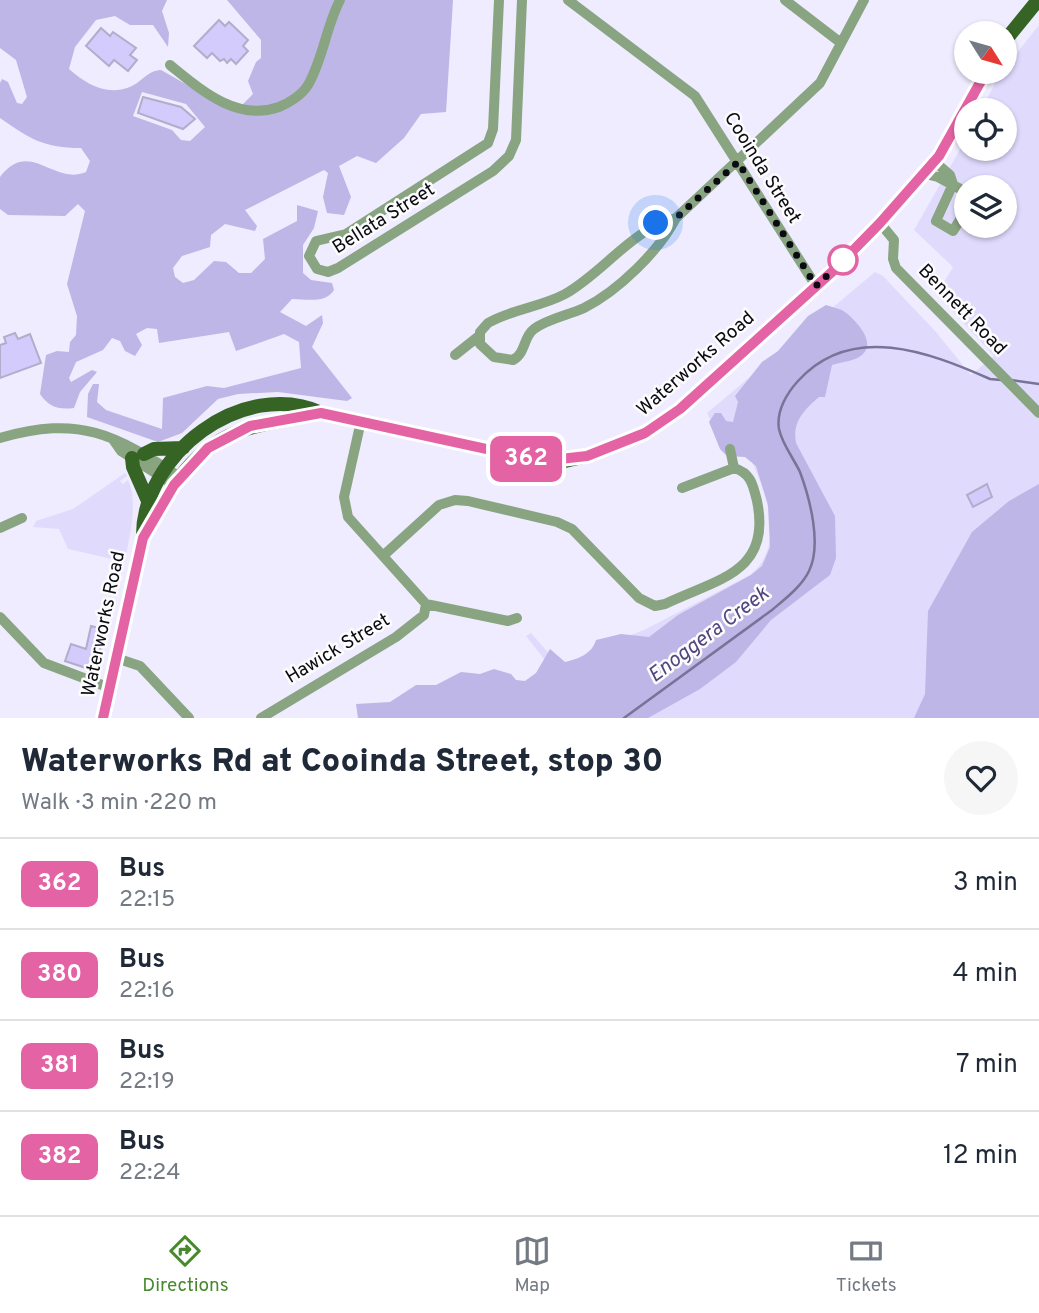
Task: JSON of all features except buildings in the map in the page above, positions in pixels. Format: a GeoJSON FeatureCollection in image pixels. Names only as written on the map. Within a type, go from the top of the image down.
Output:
{"type":"FeatureCollection","features":[{"type":"Feature","properties":{"kind":"main road"},"geometry":{"type":"LineString","coordinates":[[1017,26],[1038,0]]}},
{"type":"Feature","properties":{"kind":"main road","name":"Waterworks Road"},"geometry":{"type":"LineString","coordinates":[[103,718],[143,538],[142,520],[148,501],[163,472],[183,448],[216,422],[257,407],[303,404],[321,413],[530,460],[554,462],[587,456],[633,439],[664,422],[816,286],[880,223],[935,162],[979,84]]}},
{"type":"Feature","properties":{"kind":"main road","name":"Waterworks Road"},"geometry":{"type":"LineString","coordinates":[[143,538],[177,481],[208,448],[239,430],[270,421],[321,413]]}},
{"type":"Feature","properties":{"kind":"main road"},"geometry":{"type":"LineString","coordinates":[[148,501],[138,456],[154,449],[183,448]]}},
{"type":"Feature","properties":{"kind":"street"},"geometry":{"type":"LineString","coordinates":[[170,65],[194,85],[234,108],[262,113],[289,104],[307,87],[332,15],[340,0]]}},
{"type":"Feature","properties":{"kind":"street","name":"Bellata Street"},"geometry":{"type":"LineString","coordinates":[[499,0],[494,129],[488,143],[346,234],[318,239],[309,256],[317,269],[328,272],[338,268],[493,171],[507,159],[517,132],[522,0]]}},
{"type":"Feature","properties":{"kind":"street","name":"Cooinda Street"},"geometry":{"type":"LineString","coordinates":[[568,0],[695,96],[816,286]]}},
{"type":"Feature","properties":{"kind":"street"},"geometry":{"type":"LineString","coordinates":[[785,0],[841,43]]}},
{"type":"Feature","properties":{"kind":"street"},"geometry":{"type":"LineString","coordinates":[[479,336],[482,347],[499,359],[510,361],[521,354],[536,328],[588,306],[615,287],[663,241],[676,218],[820,83],[864,0]]}},
{"type":"Feature","properties":{"kind":"street"},"geometry":{"type":"LineString","coordinates":[[935,162],[950,175],[953,184],[936,221],[954,229]]}},
{"type":"Feature","properties":{"kind":"street"},"geometry":{"type":"LineString","coordinates":[[925,174],[953,184]]}},
{"type":"Feature","properties":{"kind":"street"},"geometry":{"type":"LineString","coordinates":[[455,355],[479,336],[482,328],[492,321],[568,292],[610,262],[651,226],[676,218]]}},
{"type":"Feature","properties":{"kind":"street","name":"Bennett Road"},"geometry":{"type":"LineString","coordinates":[[880,223],[893,237],[896,268],[1039,413]]}},
{"type":"Feature","properties":{"kind":"street"},"geometry":{"type":"LineString","coordinates":[[521,354],[524,366]]}},
{"type":"Feature","properties":{"kind":"street"},"geometry":{"type":"LineString","coordinates":[[361,421],[344,504],[348,517],[426,604],[508,621],[517,618]]}},
{"type":"Feature","properties":{"kind":"street"},"geometry":{"type":"LineString","coordinates":[[0,438],[68,426],[93,431],[114,441],[121,451],[138,456],[177,481]]}},
{"type":"Feature","properties":{"kind":"street"},"geometry":{"type":"LineString","coordinates":[[730,449],[734,468]]}},
{"type":"Feature","properties":{"kind":"street"},"geometry":{"type":"LineString","coordinates":[[384,555],[439,505],[455,499],[468,501],[557,522],[572,529],[639,598],[655,606],[665,604],[734,571],[750,560],[757,548],[758,509],[753,484],[746,473],[734,468],[682,488]]}},
{"type":"Feature","properties":{"kind":"street"},"geometry":{"type":"LineString","coordinates":[[0,528],[22,518]]}},
{"type":"Feature","properties":{"kind":"street","name":"Hawick Street"},"geometry":{"type":"LineString","coordinates":[[261,718],[396,637],[424,615],[426,604]]}},
{"type":"Feature","properties":{"kind":"street"},"geometry":{"type":"LineString","coordinates":[[0,617],[44,663],[110,688]]}},
{"type":"Feature","properties":{"kind":"street"},"geometry":{"type":"LineString","coordinates":[[116,658],[139,666],[189,718]]}},
{"type":"Feature","properties":{"kind":"shaded area"},"geometry":{"type":"Polygon","coordinates":[[[0,0],[167,0],[162,11],[169,33],[168,47],[153,25],[130,25],[115,16],[96,20],[75,47],[69,69],[83,80],[106,90],[132,86],[149,74],[161,70],[235,112],[253,94],[248,81],[256,62],[261,58],[261,40],[227,0],[453,0],[446,112],[421,114],[404,138],[376,163],[357,156],[339,166],[351,197],[344,215],[327,213],[323,197],[328,173],[324,170],[245,210],[257,226],[255,231],[225,224],[211,235],[210,247],[182,256],[173,268],[175,277],[183,283],[194,280],[214,261],[226,262],[239,273],[251,273],[265,259],[263,239],[297,221],[297,205],[318,211],[314,228],[303,245],[303,273],[311,280],[332,283],[334,290],[321,299],[292,299],[280,312],[306,326],[322,315],[323,323],[312,347],[352,398],[347,401],[278,392],[238,394],[218,399],[182,433],[158,442],[87,417],[88,394],[93,384],[99,384],[97,402],[106,410],[162,429],[163,398],[207,386],[224,388],[301,368],[299,342],[284,334],[236,351],[229,332],[159,343],[157,329],[147,328],[136,334],[142,345],[135,356],[125,351],[120,341],[112,338],[103,350],[76,362],[69,378],[71,382],[92,370],[97,372],[80,392],[74,408],[50,405],[40,394],[46,355],[57,351],[69,352],[70,342],[76,335],[77,316],[67,284],[85,211],[78,204],[65,216],[8,215],[0,209],[0,177],[11,166],[21,162],[32,162],[74,175],[86,172],[90,161],[81,148],[38,141],[0,118],[2,79],[8,82],[17,103],[22,104],[27,97],[16,60],[0,48],[0,0]],[[142,92],[133,116],[172,130],[181,140],[190,141],[205,127],[186,104],[142,92]]]}},
{"type":"Feature","properties":{"kind":"shaded area"},"geometry":{"type":"Polygon","coordinates":[[[1039,25],[1039,718],[571,718],[551,668],[526,636],[531,633],[560,666],[570,667],[610,643],[644,630],[750,575],[763,561],[769,544],[770,525],[767,505],[754,466],[736,432],[720,440],[707,413],[875,272],[883,276],[936,332],[971,375],[994,356],[937,294],[953,267],[914,230],[954,160],[1017,161],[1017,98],[987,98],[995,84],[1017,84],[1017,53],[1039,25]]]}},
{"type":"Feature","properties":{"kind":"shaded area"},"geometry":{"type":"Polygon","coordinates":[[[826,305],[842,310],[852,318],[862,330],[867,343],[867,349],[860,356],[832,365],[825,397],[819,397],[809,407],[800,417],[796,429],[796,443],[835,516],[836,558],[830,575],[771,620],[736,662],[700,689],[648,718],[358,718],[356,704],[390,702],[416,685],[436,685],[461,672],[480,674],[494,669],[511,674],[516,680],[525,681],[536,673],[550,649],[565,662],[588,652],[596,640],[621,634],[649,637],[678,615],[751,575],[762,566],[770,547],[768,505],[756,466],[745,457],[727,456],[720,449],[709,422],[715,413],[721,413],[726,421],[733,422],[738,402],[735,396],[762,362],[778,351],[808,316],[826,305]]]}},
{"type":"Feature","properties":{"kind":"shaded area"},"geometry":{"type":"Polygon","coordinates":[[[125,473],[127,476],[120,481],[123,484],[128,480],[133,510],[125,562],[68,549],[59,529],[33,527],[36,521],[73,509],[125,473]]]}},
{"type":"Feature","properties":{"kind":"shaded area"},"geometry":{"type":"Polygon","coordinates":[[[1039,484],[1039,718],[914,718],[925,694],[928,611],[972,532],[1009,501],[1039,484]]]}},
{"type":"Feature","properties":{"kind":"waterway","name":"Enoggera Creek"},"geometry":{"type":"LineString","coordinates":[[624,718],[772,610],[806,577],[813,560],[815,535],[811,508],[800,472],[779,429],[783,403],[798,381],[819,363],[842,352],[866,347],[916,352],[990,379],[1001,380]]}},
{"type":"Feature","properties":{"kind":"waterway","name":"Enoggera Creek"},"geometry":{"type":"LineString","coordinates":[[1011,380],[1039,384]]}},
{"type":"Feature","properties":{"kind":"bus line","name":"362"},"geometry":{"type":"LineString","coordinates":[[103,718],[143,538],[174,485],[208,448],[250,426],[321,413],[517,458],[554,462],[598,453],[645,433],[680,409],[833,271],[880,223],[939,156],[980,84]]}},
{"type":"Feature","properties":{"kind":"route"},"geometry":{"type":"LineString","coordinates":[[656,223],[676,218],[738,162],[816,286],[848,256],[843,260]]}}]}
